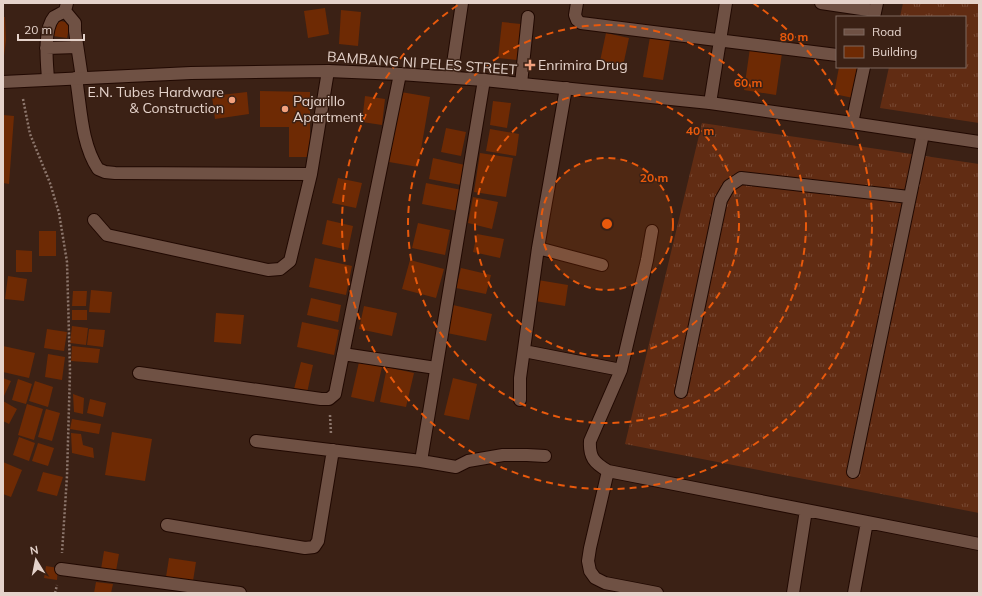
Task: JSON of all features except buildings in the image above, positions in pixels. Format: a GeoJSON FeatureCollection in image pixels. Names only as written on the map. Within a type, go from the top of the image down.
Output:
{"type":"FeatureCollection","features":[{"type":"Feature","properties":{"kind":"street"},"geometry":{"type":"LineString","coordinates":[[451,77],[462,3]]}},
{"type":"Feature","properties":{"kind":"street"},"geometry":{"type":"LineString","coordinates":[[577,3],[575,15],[577,20],[582,23],[720,39],[836,55]]}},
{"type":"Feature","properties":{"kind":"street"},"geometry":{"type":"LineString","coordinates":[[710,104],[726,3]]}},
{"type":"Feature","properties":{"kind":"street"},"geometry":{"type":"LineString","coordinates":[[820,3],[875,10]]}},
{"type":"Feature","properties":{"kind":"street"},"geometry":{"type":"LineString","coordinates":[[48,79],[46,48],[49,27],[54,17],[66,7],[75,23],[84,131],[90,154],[98,170],[115,174],[311,174]]}},
{"type":"Feature","properties":{"kind":"street"},"geometry":{"type":"LineString","coordinates":[[521,84],[528,17]]}},
{"type":"Feature","properties":{"kind":"street"},"geometry":{"type":"LineString","coordinates":[[46,48],[77,47]]}},
{"type":"Feature","properties":{"kind":"street"},"geometry":{"type":"LineString","coordinates":[[852,123],[864,68]]}},
{"type":"Feature","properties":{"kind":"street"},"geometry":{"type":"LineString","coordinates":[[94,220],[107,235],[268,270],[280,269],[290,261],[311,174],[328,71]]}},
{"type":"Feature","properties":{"kind":"street","name":"BAMBANG NI PELES STREET"},"geometry":{"type":"LineString","coordinates":[[3,82],[191,73],[328,71],[451,77],[710,104],[979,142]]}},
{"type":"Feature","properties":{"kind":"street"},"geometry":{"type":"LineString","coordinates":[[139,373],[329,399],[335,394],[400,74]]}},
{"type":"Feature","properties":{"kind":"street"},"geometry":{"type":"LineString","coordinates":[[421,461],[484,80]]}},
{"type":"Feature","properties":{"kind":"street"},"geometry":{"type":"LineString","coordinates":[[520,400],[520,378],[538,248],[566,88]]}},
{"type":"Feature","properties":{"kind":"street"},"geometry":{"type":"LineString","coordinates":[[853,472],[923,134]]}},
{"type":"Feature","properties":{"kind":"street"},"geometry":{"type":"LineString","coordinates":[[681,392],[721,200],[729,186],[741,178],[909,197]]}},
{"type":"Feature","properties":{"kind":"street"},"geometry":{"type":"LineString","coordinates":[[652,230],[647,260],[621,370],[590,441],[589,451],[599,466],[608,471],[979,544]]}},
{"type":"Feature","properties":{"kind":"street"},"geometry":{"type":"LineString","coordinates":[[538,248],[602,264]]}},
{"type":"Feature","properties":{"kind":"street"},"geometry":{"type":"LineString","coordinates":[[524,351],[621,370]]}},
{"type":"Feature","properties":{"kind":"street"},"geometry":{"type":"LineString","coordinates":[[342,354],[436,368]]}},
{"type":"Feature","properties":{"kind":"street"},"geometry":{"type":"LineString","coordinates":[[256,441],[421,461],[456,467],[468,461],[503,455],[544,456]]}},
{"type":"Feature","properties":{"kind":"street"},"geometry":{"type":"LineString","coordinates":[[167,525],[306,548],[314,547],[318,541],[333,450]]}},
{"type":"Feature","properties":{"kind":"street"},"geometry":{"type":"LineString","coordinates":[[608,471],[590,548],[588,561],[590,570],[595,578],[605,583],[657,593]]}},
{"type":"Feature","properties":{"kind":"street"},"geometry":{"type":"LineString","coordinates":[[793,593],[806,510]]}},
{"type":"Feature","properties":{"kind":"street"},"geometry":{"type":"LineString","coordinates":[[854,593],[867,522]]}},
{"type":"Feature","properties":{"kind":"street"},"geometry":{"type":"LineString","coordinates":[[61,569],[240,593]]}},
{"type":"Feature","properties":{"kind":"path"},"geometry":{"type":"LineString","coordinates":[[19,81],[30,134],[50,183],[59,213],[67,262],[70,371],[67,476],[61,569],[55,593]]}},
{"type":"Feature","properties":{"kind":"path"},"geometry":{"type":"LineString","coordinates":[[329,399],[333,450]]}},
{"type":"Feature","properties":{"kind":"green space"},"geometry":{"type":"Polygon","coordinates":[[[903,3],[979,3],[979,123],[880,108],[889,68],[966,68],[966,16],[900,16],[903,3]]]}},
{"type":"Feature","properties":{"kind":"green space"},"geometry":{"type":"Polygon","coordinates":[[[702,123],[979,164],[979,513],[625,444],[702,123]]]}},
{"type":"Feature","properties":{"kind":"place","name":"Enrimira Drug"},"geometry":{"type":"Point","coordinates":[530,65]}},
{"type":"Feature","properties":{"kind":"place","name":"E.N. Tubes Hardware & Construction"},"geometry":{"type":"Point","coordinates":[232,100]}},
{"type":"Feature","properties":{"kind":"place","name":"Pajarillo Apartment"},"geometry":{"type":"Point","coordinates":[285,109]}}]}
